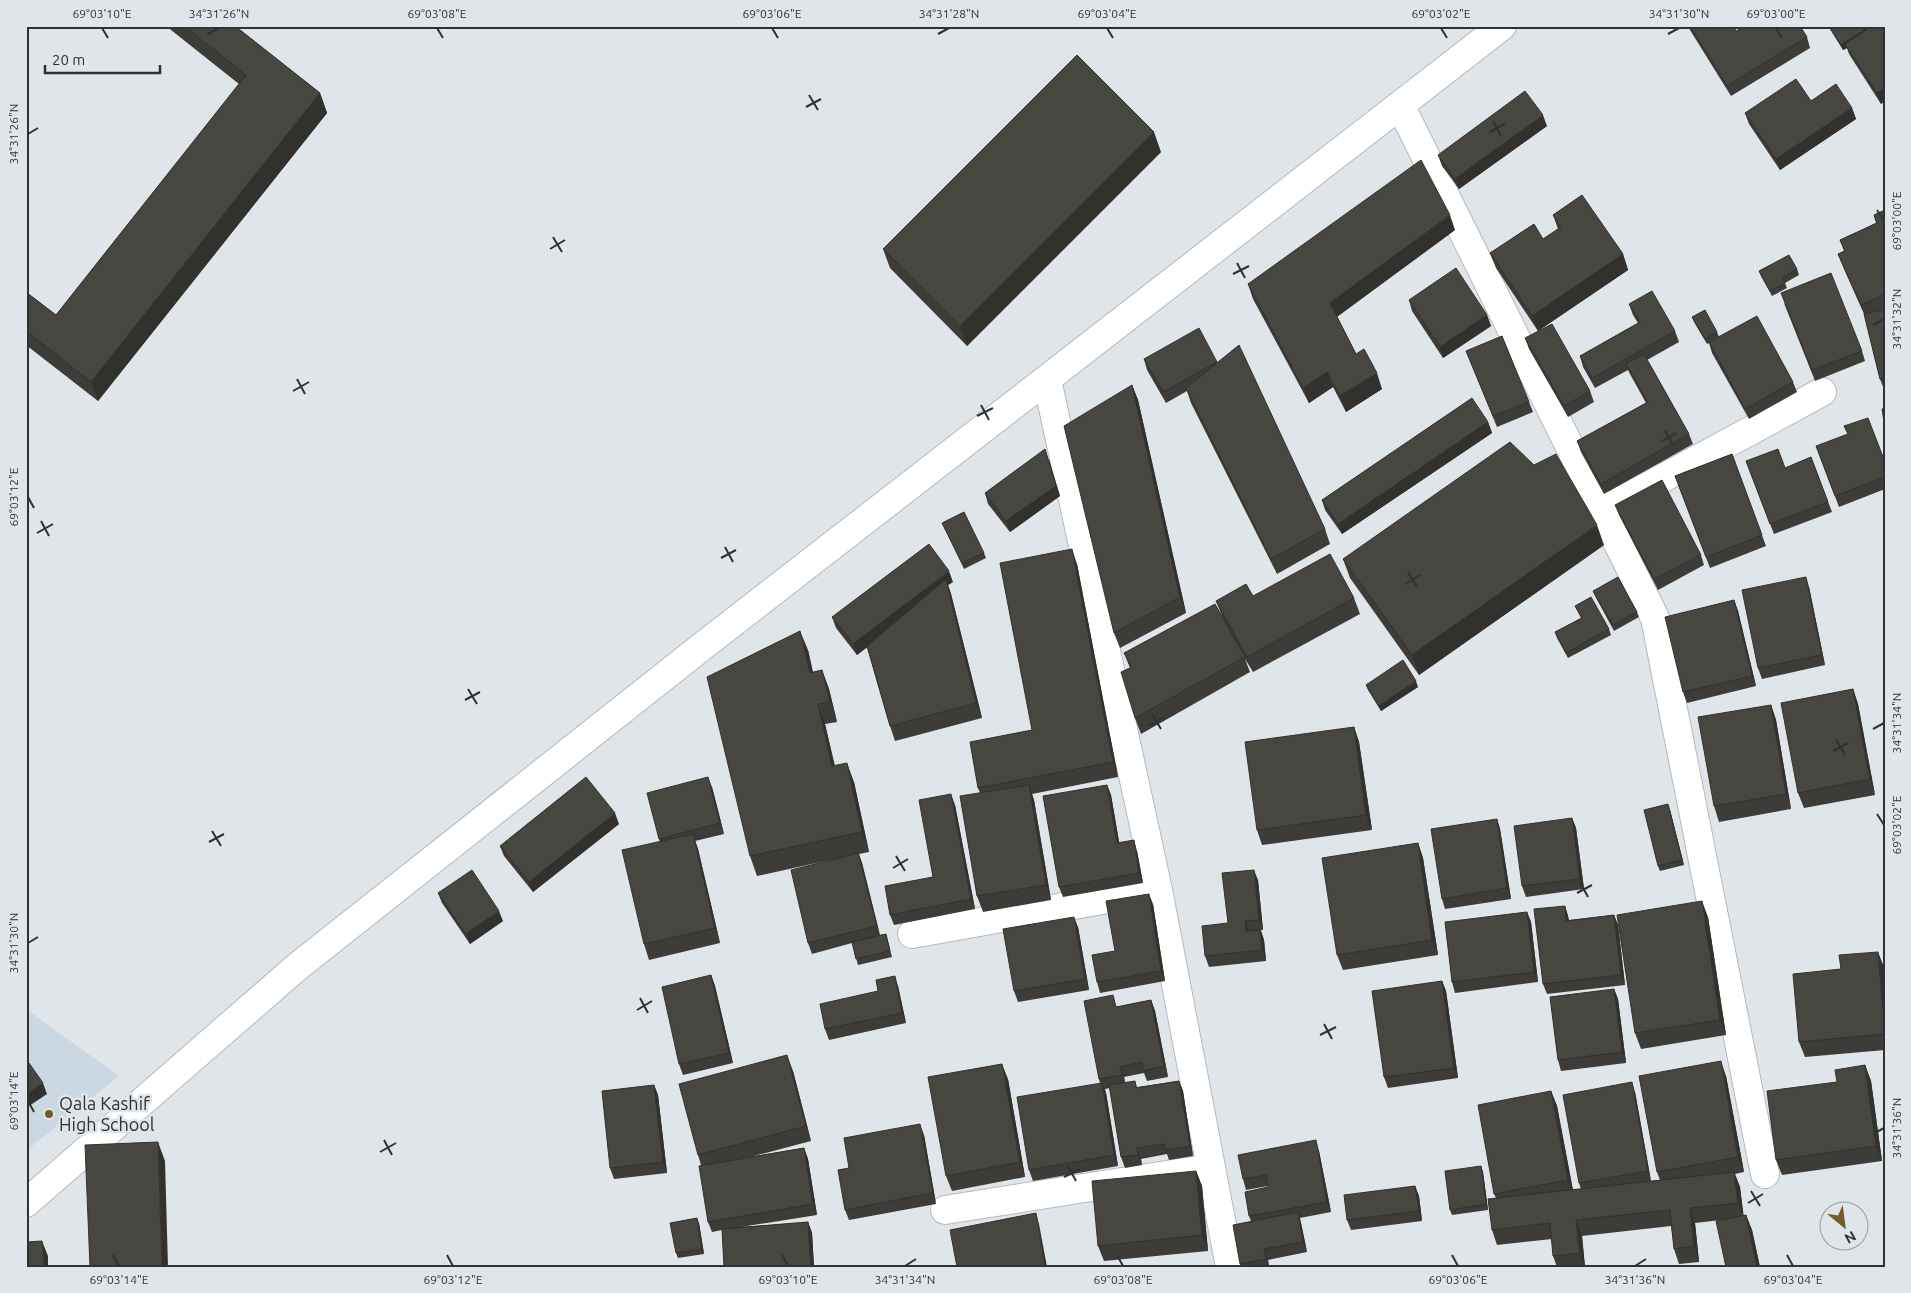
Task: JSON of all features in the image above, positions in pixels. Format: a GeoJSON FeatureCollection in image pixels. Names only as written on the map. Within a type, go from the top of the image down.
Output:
{"type":"FeatureCollection","features":[{"type":"Feature","properties":{"kind":"street"},"geometry":{"type":"LineString","coordinates":[[26,1203],[297,967],[704,645],[1502,26]]}},
{"type":"Feature","properties":{"kind":"street"},"geometry":{"type":"LineString","coordinates":[[1400,105],[1655,618],[1765,1174]]}},
{"type":"Feature","properties":{"kind":"street"},"geometry":{"type":"LineString","coordinates":[[1047,380],[1158,890],[1230,1267]]}},
{"type":"Feature","properties":{"kind":"street"},"geometry":{"type":"LineString","coordinates":[[1602,512],[1822,392]]}},
{"type":"Feature","properties":{"kind":"street"},"geometry":{"type":"LineString","coordinates":[[912,934],[1158,890]]}},
{"type":"Feature","properties":{"kind":"street"},"geometry":{"type":"LineString","coordinates":[[945,1210],[1211,1168]]}},
{"type":"Feature","properties":{"kind":"shaded area","name":"Qala Kashif High School"},"geometry":{"type":"Polygon","coordinates":[[[26,1009],[119,1076],[26,1151],[26,1009]]]}},
{"type":"Feature","properties":{"kind":"building"},"geometry":{"type":"Polygon","coordinates":[[[184,26],[235,26],[320,93],[91,382],[26,331],[26,292],[56,315],[246,75],[184,26]]]}},
{"type":"Feature","properties":{"kind":"building"},"geometry":{"type":"Polygon","coordinates":[[[1690,26],[1733,26],[1736,31],[1745,26],[1800,26],[1807,37],[1727,86],[1690,26]]]}},
{"type":"Feature","properties":{"kind":"building"},"geometry":{"type":"Polygon","coordinates":[[[1829,26],[1870,26],[1841,45],[1829,26]]]}},
{"type":"Feature","properties":{"kind":"building"},"geometry":{"type":"Polygon","coordinates":[[[1872,26],[1885,26],[1885,88],[1877,93],[1845,44],[1872,26]]]}},
{"type":"Feature","properties":{"kind":"building"},"geometry":{"type":"Polygon","coordinates":[[[1077,55],[1154,132],[960,326],[883,249],[1077,55]]]}},
{"type":"Feature","properties":{"kind":"building"},"geometry":{"type":"Polygon","coordinates":[[[1796,79],[1811,101],[1836,84],[1852,108],[1776,159],[1745,113],[1796,79]]]}},
{"type":"Feature","properties":{"kind":"building"},"geometry":{"type":"Polygon","coordinates":[[[1525,91],[1543,115],[1455,179],[1438,155],[1525,91]]]}},
{"type":"Feature","properties":{"kind":"building"},"geometry":{"type":"Polygon","coordinates":[[[1421,160],[1450,215],[1330,303],[1356,354],[1364,349],[1377,373],[1340,396],[1327,372],[1303,388],[1248,284],[1421,160]]]}},
{"type":"Feature","properties":{"kind":"building"},"geometry":{"type":"Polygon","coordinates":[[[1582,195],[1623,254],[1532,316],[1490,253],[1534,224],[1543,239],[1561,227],[1553,215],[1582,195]]]}},
{"type":"Feature","properties":{"kind":"building"},"geometry":{"type":"Polygon","coordinates":[[[1885,210],[1885,294],[1861,305],[1838,254],[1845,251],[1840,240],[1877,223],[1874,215],[1885,210]]]}},
{"type":"Feature","properties":{"kind":"building"},"geometry":{"type":"Polygon","coordinates":[[[1789,255],[1797,269],[1782,278],[1785,283],[1770,291],[1759,271],[1789,255]]]}},
{"type":"Feature","properties":{"kind":"building"},"geometry":{"type":"Polygon","coordinates":[[[1456,268],[1487,315],[1440,347],[1409,300],[1456,268]]]}},
{"type":"Feature","properties":{"kind":"building"},"geometry":{"type":"Polygon","coordinates":[[[1831,273],[1862,351],[1812,370],[1781,293],[1831,273]]]}},
{"type":"Feature","properties":{"kind":"building"},"geometry":{"type":"Polygon","coordinates":[[[1652,291],[1675,331],[1592,378],[1580,356],[1640,322],[1629,304],[1652,291]]]}},
{"type":"Feature","properties":{"kind":"building"},"geometry":{"type":"Polygon","coordinates":[[[1885,309],[1885,378],[1880,379],[1864,314],[1885,309]]]}},
{"type":"Feature","properties":{"kind":"building"},"geometry":{"type":"Polygon","coordinates":[[[1705,310],[1717,332],[1705,339],[1692,317],[1705,310]]]}},
{"type":"Feature","properties":{"kind":"building"},"geometry":{"type":"Polygon","coordinates":[[[1757,316],[1793,382],[1745,409],[1709,342],[1757,316]]]}},
{"type":"Feature","properties":{"kind":"building"},"geometry":{"type":"Polygon","coordinates":[[[1552,324],[1590,391],[1564,406],[1525,338],[1552,324]]]}},
{"type":"Feature","properties":{"kind":"building"},"geometry":{"type":"Polygon","coordinates":[[[1199,328],[1217,362],[1163,392],[1144,359],[1199,328]]]}},
{"type":"Feature","properties":{"kind":"building"},"geometry":{"type":"Polygon","coordinates":[[[1502,336],[1529,402],[1493,416],[1466,351],[1502,336]]]}},
{"type":"Feature","properties":{"kind":"building"},"geometry":{"type":"Polygon","coordinates":[[[1239,345],[1325,529],[1271,559],[1186,388],[1239,345]]]}},
{"type":"Feature","properties":{"kind":"building"},"geometry":{"type":"Polygon","coordinates":[[[1644,354],[1689,434],[1601,484],[1577,441],[1648,402],[1626,364],[1644,354]]]}},
{"type":"Feature","properties":{"kind":"building"},"geometry":{"type":"Polygon","coordinates":[[[1132,385],[1180,597],[1114,633],[1064,426],[1132,385]]]}},
{"type":"Feature","properties":{"kind":"building"},"geometry":{"type":"Polygon","coordinates":[[[1472,398],[1488,422],[1338,524],[1322,500],[1472,398]]]}},
{"type":"Feature","properties":{"kind":"building"},"geometry":{"type":"Polygon","coordinates":[[[1885,408],[1885,428],[1882,409],[1885,408]]]}},
{"type":"Feature","properties":{"kind":"building"},"geometry":{"type":"Polygon","coordinates":[[[1868,418],[1885,462],[1885,477],[1835,496],[1816,446],[1848,434],[1844,426],[1868,418]]]}},
{"type":"Feature","properties":{"kind":"building"},"geometry":{"type":"Polygon","coordinates":[[[1510,442],[1534,465],[1556,454],[1597,525],[1412,655],[1343,559],[1510,442]]]}},
{"type":"Feature","properties":{"kind":"building"},"geometry":{"type":"Polygon","coordinates":[[[1045,449],[1056,486],[1006,521],[985,493],[1045,449]]]}},
{"type":"Feature","properties":{"kind":"building"},"geometry":{"type":"Polygon","coordinates":[[[1778,449],[1785,468],[1811,457],[1828,502],[1770,524],[1746,461],[1778,449]]]}},
{"type":"Feature","properties":{"kind":"building"},"geometry":{"type":"Polygon","coordinates":[[[1732,454],[1762,535],[1706,557],[1675,476],[1732,454]]]}},
{"type":"Feature","properties":{"kind":"building"},"geometry":{"type":"Polygon","coordinates":[[[1662,480],[1701,555],[1654,579],[1615,505],[1662,480]]]}},
{"type":"Feature","properties":{"kind":"building"},"geometry":{"type":"Polygon","coordinates":[[[964,512],[984,553],[962,563],[942,523],[964,512]]]}},
{"type":"Feature","properties":{"kind":"building"},"geometry":{"type":"Polygon","coordinates":[[[929,544],[949,571],[853,644],[832,617],[929,544]]]}},
{"type":"Feature","properties":{"kind":"building"},"geometry":{"type":"Polygon","coordinates":[[[1072,549],[1113,762],[978,788],[970,742],[1032,730],[1000,563],[1072,549]]]}},
{"type":"Feature","properties":{"kind":"building"},"geometry":{"type":"Polygon","coordinates":[[[1330,554],[1354,598],[1247,657],[1216,601],[1246,584],[1253,596],[1330,554]]]}},
{"type":"Feature","properties":{"kind":"building"},"geometry":{"type":"Polygon","coordinates":[[[1618,577],[1637,612],[1613,625],[1593,591],[1618,577]]]}},
{"type":"Feature","properties":{"kind":"building"},"geometry":{"type":"Polygon","coordinates":[[[1806,577],[1822,655],[1758,668],[1742,590],[1806,577]]]}},
{"type":"Feature","properties":{"kind":"building"},"geometry":{"type":"Polygon","coordinates":[[[946,579],[976,703],[890,726],[867,646],[946,579]]]}},
{"type":"Feature","properties":{"kind":"building"},"geometry":{"type":"Polygon","coordinates":[[[1591,597],[1609,629],[1566,653],[1555,632],[1582,618],[1575,606],[1591,597]]]}},
{"type":"Feature","properties":{"kind":"building"},"geometry":{"type":"Polygon","coordinates":[[[1734,600],[1752,676],[1683,692],[1665,617],[1734,600]]]}},
{"type":"Feature","properties":{"kind":"building"},"geometry":{"type":"Polygon","coordinates":[[[1215,604],[1245,657],[1135,718],[1121,672],[1132,667],[1124,653],[1215,604]]]}},
{"type":"Feature","properties":{"kind":"building"},"geometry":{"type":"Polygon","coordinates":[[[800,631],[810,673],[822,670],[830,702],[818,704],[832,766],[847,763],[862,832],[750,856],[707,677],[800,631]]]}},
{"type":"Feature","properties":{"kind":"building"},"geometry":{"type":"Polygon","coordinates":[[[1403,660],[1416,681],[1379,706],[1366,685],[1403,660]]]}},
{"type":"Feature","properties":{"kind":"building"},"geometry":{"type":"Polygon","coordinates":[[[1853,689],[1870,779],[1798,793],[1781,703],[1853,689]]]}},
{"type":"Feature","properties":{"kind":"building"},"geometry":{"type":"Polygon","coordinates":[[[1771,705],[1786,794],[1714,806],[1698,717],[1771,705]]]}},
{"type":"Feature","properties":{"kind":"building"},"geometry":{"type":"Polygon","coordinates":[[[1354,727],[1366,815],[1257,830],[1245,742],[1354,727]]]}},
{"type":"Feature","properties":{"kind":"building"},"geometry":{"type":"Polygon","coordinates":[[[586,777],[615,813],[529,882],[500,846],[586,777]]]}},
{"type":"Feature","properties":{"kind":"building"},"geometry":{"type":"Polygon","coordinates":[[[708,777],[720,823],[659,839],[647,793],[708,777]]]}},
{"type":"Feature","properties":{"kind":"building"},"geometry":{"type":"Polygon","coordinates":[[[1029,785],[1046,885],[977,896],[960,796],[1029,785]]]}},
{"type":"Feature","properties":{"kind":"building"},"geometry":{"type":"Polygon","coordinates":[[[1107,785],[1117,843],[1134,840],[1139,873],[1059,887],[1043,796],[1107,785]]]}},
{"type":"Feature","properties":{"kind":"building"},"geometry":{"type":"Polygon","coordinates":[[[951,794],[971,899],[890,915],[885,886],[933,877],[919,800],[951,794]]]}},
{"type":"Feature","properties":{"kind":"building"},"geometry":{"type":"Polygon","coordinates":[[[1668,804],[1682,860],[1658,866],[1644,810],[1668,804]]]}},
{"type":"Feature","properties":{"kind":"building"},"geometry":{"type":"Polygon","coordinates":[[[1572,818],[1580,879],[1522,886],[1514,826],[1572,818]]]}},
{"type":"Feature","properties":{"kind":"building"},"geometry":{"type":"Polygon","coordinates":[[[1497,819],[1507,888],[1442,899],[1431,829],[1497,819]]]}},
{"type":"Feature","properties":{"kind":"building"},"geometry":{"type":"Polygon","coordinates":[[[693,834],[715,928],[644,944],[622,850],[693,834]]]}},
{"type":"Feature","properties":{"kind":"building"},"geometry":{"type":"Polygon","coordinates":[[[1418,843],[1432,940],[1337,955],[1322,858],[1418,843]]]}},
{"type":"Feature","properties":{"kind":"building"},"geometry":{"type":"Polygon","coordinates":[[[858,853],[877,926],[808,943],[791,870],[858,853]]]}},
{"type":"Feature","properties":{"kind":"building"},"geometry":{"type":"Polygon","coordinates":[[[472,870],[499,911],[466,934],[438,893],[472,870]]]}},
{"type":"Feature","properties":{"kind":"building"},"geometry":{"type":"Polygon","coordinates":[[[1254,870],[1259,920],[1245,921],[1246,931],[1260,930],[1262,950],[1205,956],[1202,926],[1228,923],[1222,873],[1254,870]]]}},
{"type":"Feature","properties":{"kind":"building"},"geometry":{"type":"Polygon","coordinates":[[[1149,894],[1161,971],[1097,982],[1092,955],[1115,951],[1106,901],[1149,894]]]}},
{"type":"Feature","properties":{"kind":"building"},"geometry":{"type":"Polygon","coordinates":[[[1702,901],[1720,1020],[1635,1033],[1617,915],[1702,901]]]}},
{"type":"Feature","properties":{"kind":"building"},"geometry":{"type":"Polygon","coordinates":[[[1565,906],[1566,921],[1614,915],[1621,975],[1543,984],[1534,909],[1565,906]]]}},
{"type":"Feature","properties":{"kind":"building"},"geometry":{"type":"Polygon","coordinates":[[[1527,912],[1534,972],[1452,982],[1445,922],[1527,912]]]}},
{"type":"Feature","properties":{"kind":"building"},"geometry":{"type":"Polygon","coordinates":[[[1074,917],[1085,979],[1014,991],[1003,929],[1074,917]]]}},
{"type":"Feature","properties":{"kind":"building"},"geometry":{"type":"Polygon","coordinates":[[[886,934],[890,951],[856,959],[852,942],[886,934]]]}},
{"type":"Feature","properties":{"kind":"building"},"geometry":{"type":"Polygon","coordinates":[[[1878,952],[1883,1011],[1885,1011],[1885,1034],[1799,1042],[1793,974],[1841,969],[1839,955],[1878,952]]]}},
{"type":"Feature","properties":{"kind":"building"},"geometry":{"type":"Polygon","coordinates":[[[711,975],[729,1053],[679,1064],[662,987],[711,975]]]}},
{"type":"Feature","properties":{"kind":"building"},"geometry":{"type":"Polygon","coordinates":[[[895,976],[902,1013],[825,1029],[820,1004],[878,991],[876,980],[895,976]]]}},
{"type":"Feature","properties":{"kind":"building"},"geometry":{"type":"Polygon","coordinates":[[[1442,981],[1454,1068],[1384,1077],[1372,991],[1442,981]]]}},
{"type":"Feature","properties":{"kind":"building"},"geometry":{"type":"Polygon","coordinates":[[[1614,989],[1622,1052],[1558,1060],[1550,997],[1614,989]]]}},
{"type":"Feature","properties":{"kind":"building"},"geometry":{"type":"Polygon","coordinates":[[[1113,995],[1116,1007],[1151,1000],[1164,1066],[1143,1071],[1142,1062],[1120,1067],[1122,1075],[1099,1079],[1084,1001],[1113,995]]]}},
{"type":"Feature","properties":{"kind":"building"},"geometry":{"type":"Polygon","coordinates":[[[787,1055],[806,1126],[698,1155],[679,1084],[787,1055]]]}},
{"type":"Feature","properties":{"kind":"building"},"geometry":{"type":"Polygon","coordinates":[[[1721,1061],[1738,1157],[1657,1172],[1639,1076],[1721,1061]]]}},
{"type":"Feature","properties":{"kind":"building"},"geometry":{"type":"Polygon","coordinates":[[[29,1063],[43,1083],[26,1095],[26,1065],[29,1063]]]}},
{"type":"Feature","properties":{"kind":"building"},"geometry":{"type":"Polygon","coordinates":[[[1002,1064],[1020,1162],[946,1176],[928,1077],[1002,1064]]]}},
{"type":"Feature","properties":{"kind":"building"},"geometry":{"type":"Polygon","coordinates":[[[1865,1065],[1876,1146],[1776,1160],[1767,1091],[1837,1082],[1835,1070],[1865,1065]]]}},
{"type":"Feature","properties":{"kind":"building"},"geometry":{"type":"Polygon","coordinates":[[[1135,1081],[1136,1088],[1179,1081],[1190,1146],[1165,1150],[1164,1144],[1137,1148],[1138,1155],[1121,1157],[1109,1085],[1135,1081]]]}},
{"type":"Feature","properties":{"kind":"building"},"geometry":{"type":"Polygon","coordinates":[[[1632,1082],[1648,1171],[1579,1183],[1563,1095],[1632,1082]]]}},
{"type":"Feature","properties":{"kind":"building"},"geometry":{"type":"Polygon","coordinates":[[[1102,1083],[1114,1155],[1029,1170],[1017,1097],[1102,1083]]]}},
{"type":"Feature","properties":{"kind":"building"},"geometry":{"type":"Polygon","coordinates":[[[654,1085],[663,1162],[610,1168],[602,1091],[654,1085]]]}},
{"type":"Feature","properties":{"kind":"building"},"geometry":{"type":"Polygon","coordinates":[[[1551,1091],[1568,1180],[1494,1194],[1478,1105],[1551,1091]]]}},
{"type":"Feature","properties":{"kind":"building"},"geometry":{"type":"Polygon","coordinates":[[[920,1124],[933,1193],[845,1210],[838,1170],[849,1168],[844,1138],[920,1124]]]}},
{"type":"Feature","properties":{"kind":"building"},"geometry":{"type":"Polygon","coordinates":[[[1316,1140],[1327,1202],[1249,1216],[1245,1192],[1268,1187],[1266,1175],[1243,1179],[1238,1155],[1316,1140]]]}},
{"type":"Feature","properties":{"kind":"building"},"geometry":{"type":"Polygon","coordinates":[[[158,1142],[162,1267],[90,1267],[85,1145],[158,1142]]]}},
{"type":"Feature","properties":{"kind":"building"},"geometry":{"type":"Polygon","coordinates":[[[804,1148],[813,1204],[708,1222],[699,1166],[804,1148]]]}},
{"type":"Feature","properties":{"kind":"building"},"geometry":{"type":"Polygon","coordinates":[[[1481,1166],[1486,1204],[1450,1210],[1445,1171],[1481,1166]]]}},
{"type":"Feature","properties":{"kind":"building"},"geometry":{"type":"Polygon","coordinates":[[[1196,1171],[1202,1235],[1098,1246],[1092,1181],[1196,1171]]]}},
{"type":"Feature","properties":{"kind":"building"},"geometry":{"type":"Polygon","coordinates":[[[1734,1172],[1738,1203],[1690,1208],[1694,1246],[1674,1249],[1670,1210],[1576,1220],[1580,1253],[1553,1256],[1550,1223],[1492,1230],[1488,1199],[1734,1172]]]}},
{"type":"Feature","properties":{"kind":"building"},"geometry":{"type":"Polygon","coordinates":[[[1415,1186],[1419,1211],[1347,1220],[1344,1195],[1415,1186]]]}},
{"type":"Feature","properties":{"kind":"building"},"geometry":{"type":"Polygon","coordinates":[[[1298,1212],[1303,1242],[1264,1249],[1266,1259],[1240,1264],[1233,1225],[1298,1212]]]}},
{"type":"Feature","properties":{"kind":"building"},"geometry":{"type":"Polygon","coordinates":[[[1036,1213],[1045,1267],[957,1267],[950,1230],[1036,1213]]]}},
{"type":"Feature","properties":{"kind":"building"},"geometry":{"type":"Polygon","coordinates":[[[1746,1215],[1757,1267],[1726,1267],[1716,1221],[1746,1215]]]}},
{"type":"Feature","properties":{"kind":"building"},"geometry":{"type":"Polygon","coordinates":[[[697,1218],[702,1249],[676,1253],[670,1223],[697,1218]]]}},
{"type":"Feature","properties":{"kind":"building"},"geometry":{"type":"Polygon","coordinates":[[[808,1222],[811,1267],[724,1267],[722,1229],[808,1222]]]}},
{"type":"Feature","properties":{"kind":"building"},"geometry":{"type":"Polygon","coordinates":[[[42,1241],[44,1267],[26,1267],[26,1242],[42,1241]]]}},
{"type":"Feature","properties":{"kind":"place","name":"Qala Kashif High School"},"geometry":{"type":"Point","coordinates":[49,1114]}}]}
